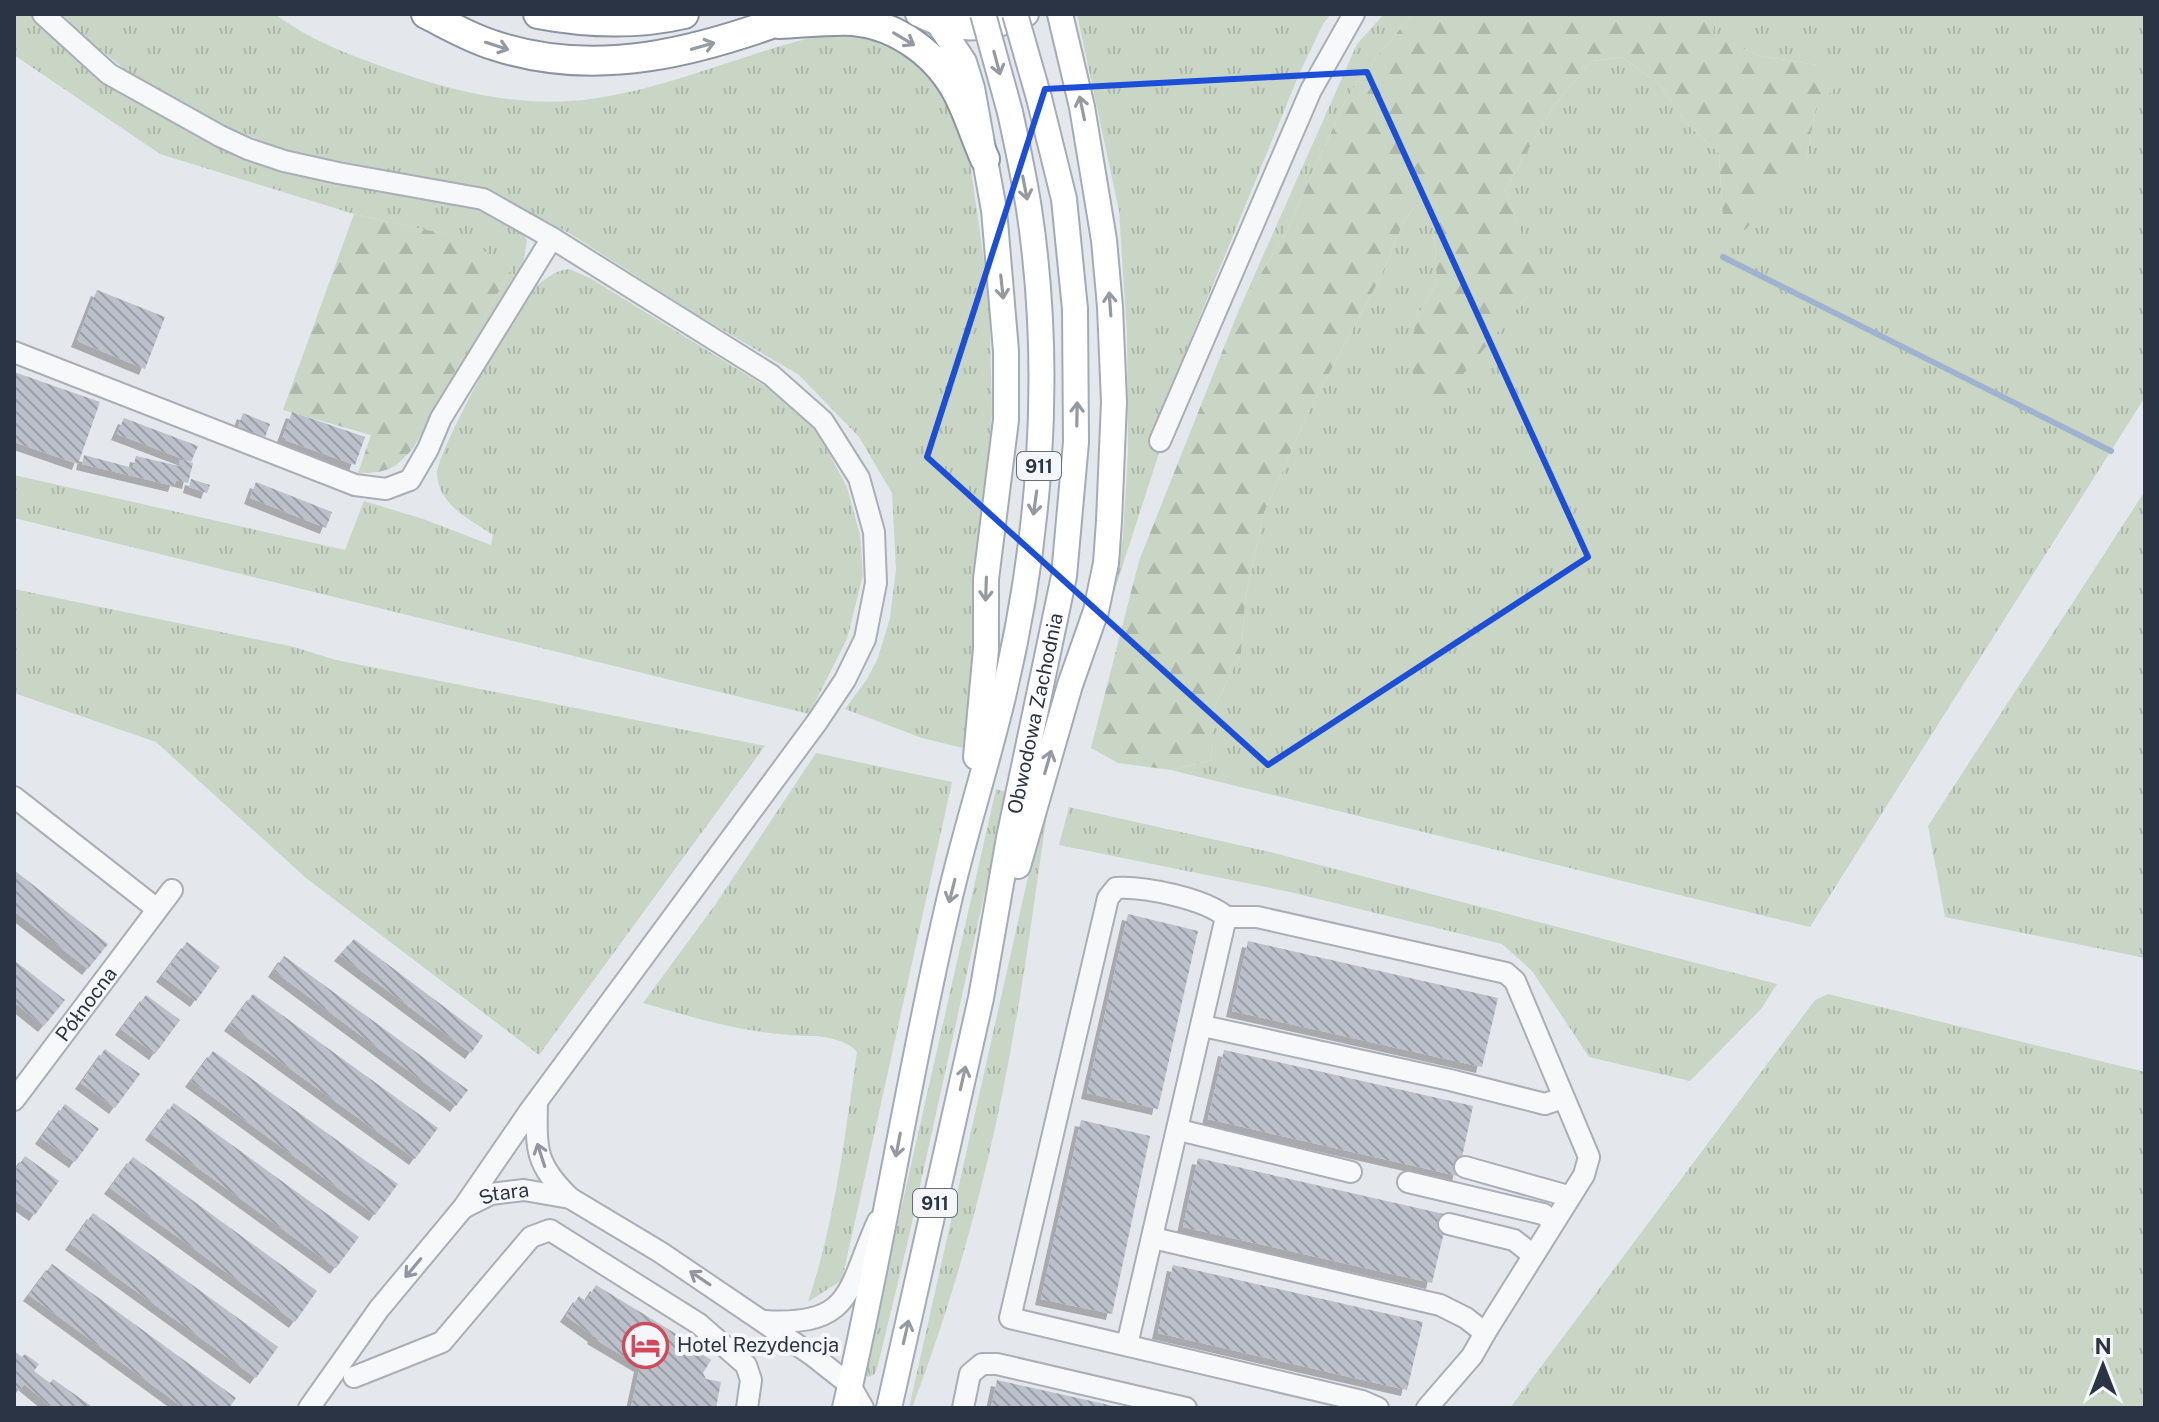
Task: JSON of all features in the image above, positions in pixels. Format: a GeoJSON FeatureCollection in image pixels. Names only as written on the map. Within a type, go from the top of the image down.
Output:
{"type":"FeatureCollection","features":[{"type":"Feature","properties":{"kind":"highway"},"geometry":{"type":"LineString","coordinates":[[426,14],[490,44],[522,54],[597,62],[694,49],[787,19],[852,21],[878,26],[903,36],[930,57],[950,80],[985,159]]}},
{"type":"Feature","properties":{"kind":"highway"},"geometry":{"type":"LineString","coordinates":[[538,14],[639,21],[684,14]]}},
{"type":"Feature","properties":{"kind":"main road","name":"Obwodowa Zachodnia"},"geometry":{"type":"LineString","coordinates":[[847,1396],[939,944],[1001,708],[1025,581],[1038,482],[1041,397],[1037,279],[1029,210],[1010,112],[983,14]]}},
{"type":"Feature","properties":{"kind":"main road","name":"Obwodowa Zachodnia"},"geometry":{"type":"LineString","coordinates":[[889,1408],[981,998],[1009,838],[1064,576],[1073,490],[1078,391],[1073,272],[1064,199],[1015,14]]}},
{"type":"Feature","properties":{"kind":"main road"},"geometry":{"type":"LineString","coordinates":[[929,19],[962,28],[985,28],[1008,23],[1026,14]]}},
{"type":"Feature","properties":{"kind":"main road"},"geometry":{"type":"LineString","coordinates":[[981,998],[1059,721],[1081,648],[1096,611],[1107,549],[1114,402],[1110,307],[1096,177],[1060,14]]}},
{"type":"Feature","properties":{"kind":"main road"},"geometry":{"type":"LineString","coordinates":[[929,19],[955,45],[968,73],[994,210],[1003,299],[1006,420],[986,579],[986,649],[971,815]]}},
{"type":"Feature","properties":{"kind":"street"},"geometry":{"type":"LineString","coordinates":[[43,14],[109,74],[248,149],[338,173],[483,199],[552,238],[771,375],[823,421],[859,478],[874,532],[876,583],[865,639],[845,680],[463,1208]]}},
{"type":"Feature","properties":{"kind":"street"},"geometry":{"type":"LineString","coordinates":[[1160,441],[1311,90],[1354,14]]}},
{"type":"Feature","properties":{"kind":"street"},"geometry":{"type":"LineString","coordinates":[[14,352],[355,485],[386,489],[410,480],[441,418],[552,238]]}},
{"type":"Feature","properties":{"kind":"street"},"geometry":{"type":"LineString","coordinates":[[14,797],[157,909]]}},
{"type":"Feature","properties":{"kind":"street"},"geometry":{"type":"LineString","coordinates":[[1378,1408],[1362,1401],[1010,1318],[1108,898],[1116,888],[1133,887],[1215,907],[1226,917],[1257,917],[1506,973],[1515,981],[1589,1157],[1584,1175],[1568,1196],[1472,1356],[1427,1408]]}},
{"type":"Feature","properties":{"kind":"street","name":"Północna"},"geometry":{"type":"LineString","coordinates":[[14,1100],[172,890]]}},
{"type":"Feature","properties":{"kind":"street"},"geometry":{"type":"LineString","coordinates":[[1127,1345],[1226,917]]}},
{"type":"Feature","properties":{"kind":"street"},"geometry":{"type":"LineString","coordinates":[[1203,1026],[1545,1104],[1563,1098]]}},
{"type":"Feature","properties":{"kind":"street"},"geometry":{"type":"LineString","coordinates":[[537,1102],[538,1156],[552,1181],[570,1198]]}},
{"type":"Feature","properties":{"kind":"street"},"geometry":{"type":"LineString","coordinates":[[1179,1130],[1351,1172]]}},
{"type":"Feature","properties":{"kind":"street"},"geometry":{"type":"LineString","coordinates":[[1465,1167],[1568,1196]]}},
{"type":"Feature","properties":{"kind":"street"},"geometry":{"type":"LineString","coordinates":[[1408,1182],[1543,1214],[1553,1221]]}},
{"type":"Feature","properties":{"kind":"street","name":"Stara"},"geometry":{"type":"LineString","coordinates":[[309,1408],[346,1371],[379,1309],[463,1208],[491,1194],[524,1190],[570,1198],[660,1252],[764,1321],[863,1408]]}},
{"type":"Feature","properties":{"kind":"street"},"geometry":{"type":"LineString","coordinates":[[764,1321],[791,1323],[815,1319],[831,1312],[846,1298],[888,1200]]}},
{"type":"Feature","properties":{"kind":"street"},"geometry":{"type":"LineString","coordinates":[[1449,1224],[1514,1240],[1533,1255]]}},
{"type":"Feature","properties":{"kind":"street"},"geometry":{"type":"LineString","coordinates":[[346,1371],[442,1342],[531,1237],[550,1230],[699,1324],[746,1365],[751,1380],[747,1408]]}},
{"type":"Feature","properties":{"kind":"street"},"geometry":{"type":"LineString","coordinates":[[1153,1238],[1440,1305],[1466,1318],[1485,1333]]}},
{"type":"Feature","properties":{"kind":"street"},"geometry":{"type":"LineString","coordinates":[[699,1324],[712,1308],[725,1300],[735,1302]]}},
{"type":"Feature","properties":{"kind":"street"},"geometry":{"type":"LineString","coordinates":[[963,1408],[970,1374],[982,1364],[997,1364],[1181,1407]]}},
{"type":"Feature","properties":{"kind":"highlighted area"},"geometry":{"type":"Polygon","coordinates":[[[1367,72],[1588,557],[1268,765],[927,457],[1045,89],[1367,72]]]}},
{"type":"Feature","properties":{"kind":"green space"},"geometry":{"type":"Polygon","coordinates":[[[14,14],[34,14],[184,126],[476,206],[516,225],[527,240],[523,264],[437,404],[512,267],[458,237],[354,214],[160,154],[14,55],[14,14]]]}},
{"type":"Feature","properties":{"kind":"green space"},"geometry":{"type":"Polygon","coordinates":[[[62,14],[275,14],[317,40],[419,79],[491,97],[541,102],[622,94],[831,33],[863,34],[894,44],[936,78],[965,140],[989,295],[992,413],[970,707],[963,748],[922,738],[845,709],[878,658],[890,618],[896,569],[892,493],[859,437],[799,375],[694,313],[569,233],[509,202],[295,154],[227,127],[143,84],[82,35],[62,14]]]}},
{"type":"Feature","properties":{"kind":"green space"},"geometry":{"type":"Polygon","coordinates":[[[1077,14],[1331,14],[1300,72],[1151,436],[1159,453],[1106,617],[1123,537],[1128,452],[1127,334],[1119,211],[1077,14]]]}},
{"type":"Feature","properties":{"kind":"green space"},"geometry":{"type":"Polygon","coordinates":[[[1384,14],[1413,14],[1361,75],[1344,104],[1285,234],[1238,312],[1357,44],[1384,14]]]}},
{"type":"Feature","properties":{"kind":"green space"},"geometry":{"type":"Polygon","coordinates":[[[1413,14],[1715,14],[1713,35],[1760,56],[1817,65],[1838,85],[1816,107],[1806,160],[1745,230],[1723,221],[1719,153],[1688,125],[1659,84],[1622,57],[1592,61],[1552,108],[1505,190],[1537,272],[1530,293],[1432,412],[1416,401],[1410,351],[1417,317],[1437,282],[1434,229],[1419,202],[1405,219],[1380,278],[1309,411],[1263,515],[1245,601],[1241,653],[1210,716],[1212,760],[1171,770],[1118,763],[1091,748],[1139,561],[1238,312],[1285,234],[1344,104],[1361,75],[1413,14]]]}},
{"type":"Feature","properties":{"kind":"green space"},"geometry":{"type":"Polygon","coordinates":[[[1715,14],[2145,14],[2145,397],[1810,927],[1171,770],[1212,760],[1210,716],[1241,653],[1245,601],[1263,515],[1309,411],[1380,278],[1405,219],[1420,201],[1434,229],[1437,282],[1417,317],[1490,340],[1530,293],[1519,226],[1505,190],[1552,108],[1592,61],[1622,57],[1659,84],[1688,125],[1719,153],[1723,220],[1806,160],[1816,107],[1817,65],[1760,56],[1712,35],[1715,14]]]}},
{"type":"Feature","properties":{"kind":"green space"},"geometry":{"type":"Polygon","coordinates":[[[354,214],[459,237],[512,267],[414,447],[390,468],[368,473],[358,473],[371,435],[283,410],[354,214]]]}},
{"type":"Feature","properties":{"kind":"green space"},"geometry":{"type":"Polygon","coordinates":[[[569,269],[590,278],[773,391],[818,433],[847,487],[860,535],[863,575],[847,639],[809,714],[14,518],[14,475],[345,550],[364,501],[491,545],[493,535],[457,510],[443,494],[437,474],[440,460],[478,381],[524,303],[545,279],[569,269]]]}},
{"type":"Feature","properties":{"kind":"green space"},"geometry":{"type":"Polygon","coordinates":[[[2145,491],[2145,958],[1945,917],[1928,826],[2145,491]]]}},
{"type":"Feature","properties":{"kind":"green space"},"geometry":{"type":"Polygon","coordinates":[[[14,589],[294,647],[336,660],[765,746],[539,1055],[306,878],[156,742],[14,693],[14,589]]]}},
{"type":"Feature","properties":{"kind":"green space"},"geometry":{"type":"Polygon","coordinates":[[[816,753],[952,782],[842,1280],[808,1302],[832,1209],[857,1052],[843,1042],[830,1038],[747,1030],[643,1003],[715,905],[816,753]]]}},
{"type":"Feature","properties":{"kind":"green space"},"geometry":{"type":"Polygon","coordinates":[[[996,789],[1007,792],[907,1245],[877,1369],[874,1375],[868,1377],[864,1373],[996,789]]]}},
{"type":"Feature","properties":{"kind":"green space"},"geometry":{"type":"Polygon","coordinates":[[[1045,801],[1049,802],[1024,974],[995,1127],[959,1269],[929,1362],[912,1408],[909,1408],[1045,801]]]}},
{"type":"Feature","properties":{"kind":"green space"},"geometry":{"type":"Polygon","coordinates":[[[1069,807],[1270,852],[1777,984],[1761,1009],[1690,1081],[1589,1057],[1532,971],[1502,944],[1290,892],[1059,845],[1069,807]]]}},
{"type":"Feature","properties":{"kind":"green space"},"geometry":{"type":"Polygon","coordinates":[[[1828,994],[2145,1072],[2145,1408],[1510,1408],[1815,1000],[1828,994]]]}},
{"type":"Feature","properties":{"kind":"building"},"geometry":{"type":"Polygon","coordinates":[[[97,290],[165,317],[145,369],[77,341],[97,290]]]}},
{"type":"Feature","properties":{"kind":"building"},"geometry":{"type":"Polygon","coordinates":[[[14,372],[100,402],[78,464],[14,442],[14,372]]]}},
{"type":"Feature","properties":{"kind":"building"},"geometry":{"type":"Polygon","coordinates":[[[292,412],[365,437],[355,465],[282,439],[292,412]]]}},
{"type":"Feature","properties":{"kind":"building"},"geometry":{"type":"Polygon","coordinates":[[[243,413],[270,424],[265,437],[238,427],[243,413]]]}},
{"type":"Feature","properties":{"kind":"building"},"geometry":{"type":"Polygon","coordinates":[[[124,418],[198,446],[191,462],[117,434],[124,418]]]}},
{"type":"Feature","properties":{"kind":"building"},"geometry":{"type":"Polygon","coordinates":[[[84,455],[133,468],[136,456],[179,466],[180,460],[193,463],[188,483],[176,480],[174,486],[82,464],[84,455]]]}},
{"type":"Feature","properties":{"kind":"building"},"geometry":{"type":"Polygon","coordinates":[[[191,479],[210,485],[207,493],[189,487],[191,479]]]}},
{"type":"Feature","properties":{"kind":"building"},"geometry":{"type":"Polygon","coordinates":[[[256,482],[332,512],[326,528],[250,498],[256,482]]]}},
{"type":"Feature","properties":{"kind":"building"},"geometry":{"type":"Polygon","coordinates":[[[14,870],[108,944],[88,969],[14,911],[14,870]]]}},
{"type":"Feature","properties":{"kind":"building"},"geometry":{"type":"Polygon","coordinates":[[[1128,914],[1198,931],[1158,1109],[1087,1093],[1128,914]]]}},
{"type":"Feature","properties":{"kind":"building"},"geometry":{"type":"Polygon","coordinates":[[[354,939],[483,1036],[471,1053],[340,955],[354,939]]]}},
{"type":"Feature","properties":{"kind":"building"},"geometry":{"type":"Polygon","coordinates":[[[1248,941],[1498,998],[1482,1067],[1232,1011],[1248,941]]]}},
{"type":"Feature","properties":{"kind":"building"},"geometry":{"type":"Polygon","coordinates":[[[187,942],[220,967],[196,1001],[162,976],[187,942]]]}},
{"type":"Feature","properties":{"kind":"building"},"geometry":{"type":"Polygon","coordinates":[[[284,956],[468,1090],[456,1106],[274,971],[284,956]]]}},
{"type":"Feature","properties":{"kind":"building"},"geometry":{"type":"Polygon","coordinates":[[[14,960],[65,1000],[44,1026],[14,1002],[14,960]]]}},
{"type":"Feature","properties":{"kind":"building"},"geometry":{"type":"Polygon","coordinates":[[[253,994],[438,1128],[415,1159],[230,1025],[253,994]]]}},
{"type":"Feature","properties":{"kind":"building"},"geometry":{"type":"Polygon","coordinates":[[[146,995],[180,1020],[155,1054],[121,1029],[146,995]]]}},
{"type":"Feature","properties":{"kind":"building"},"geometry":{"type":"Polygon","coordinates":[[[105,1049],[140,1074],[115,1108],[81,1083],[105,1049]]]}},
{"type":"Feature","properties":{"kind":"building"},"geometry":{"type":"Polygon","coordinates":[[[1224,1050],[1473,1106],[1458,1176],[1208,1119],[1224,1050]]]}},
{"type":"Feature","properties":{"kind":"building"},"geometry":{"type":"Polygon","coordinates":[[[213,1051],[398,1184],[375,1215],[191,1081],[213,1051]]]}},
{"type":"Feature","properties":{"kind":"building"},"geometry":{"type":"Polygon","coordinates":[[[174,1103],[359,1237],[336,1268],[151,1134],[174,1103]]]}},
{"type":"Feature","properties":{"kind":"building"},"geometry":{"type":"Polygon","coordinates":[[[65,1104],[99,1129],[75,1162],[41,1138],[65,1104]]]}},
{"type":"Feature","properties":{"kind":"building"},"geometry":{"type":"Polygon","coordinates":[[[1081,1120],[1150,1136],[1112,1314],[1041,1299],[1081,1120]]]}},
{"type":"Feature","properties":{"kind":"building"},"geometry":{"type":"Polygon","coordinates":[[[25,1156],[59,1181],[35,1215],[14,1200],[14,1172],[25,1156]]]}},
{"type":"Feature","properties":{"kind":"building"},"geometry":{"type":"Polygon","coordinates":[[[133,1157],[317,1291],[295,1322],[110,1188],[133,1157]]]}},
{"type":"Feature","properties":{"kind":"building"},"geometry":{"type":"Polygon","coordinates":[[[1198,1158],[1448,1215],[1432,1283],[1183,1227],[1198,1158]]]}},
{"type":"Feature","properties":{"kind":"building"},"geometry":{"type":"Polygon","coordinates":[[[93,1213],[278,1347],[256,1378],[71,1244],[93,1213]]]}},
{"type":"Feature","properties":{"kind":"building"},"geometry":{"type":"Polygon","coordinates":[[[52,1264],[236,1398],[229,1408],[184,1408],[29,1295],[52,1264]]]}},
{"type":"Feature","properties":{"kind":"building"},"geometry":{"type":"Polygon","coordinates":[[[1173,1265],[1423,1322],[1407,1390],[1158,1333],[1173,1265]]]}},
{"type":"Feature","properties":{"kind":"building","name":"Hotel Rezydencja"},"geometry":{"type":"Polygon","coordinates":[[[596,1285],[681,1337],[679,1339],[711,1360],[703,1373],[706,1379],[721,1382],[716,1408],[631,1408],[640,1366],[593,1338],[566,1316],[579,1296],[586,1301],[596,1285]]]}},
{"type":"Feature","properties":{"kind":"building"},"geometry":{"type":"Polygon","coordinates":[[[14,1351],[22,1357],[25,1354],[39,1364],[34,1371],[50,1383],[53,1379],[94,1408],[53,1408],[24,1384],[20,1390],[14,1386],[14,1351]]]}},
{"type":"Feature","properties":{"kind":"building"},"geometry":{"type":"Polygon","coordinates":[[[997,1380],[1118,1407],[1118,1408],[991,1408],[997,1380]]]}},
{"type":"Feature","properties":{"kind":"waterway"},"geometry":{"type":"LineString","coordinates":[[1723,257],[2111,451]]}},
{"type":"Feature","properties":{"kind":"place","name":"Hotel Rezydencja"},"geometry":{"type":"Point","coordinates":[646,1345]}}]}
